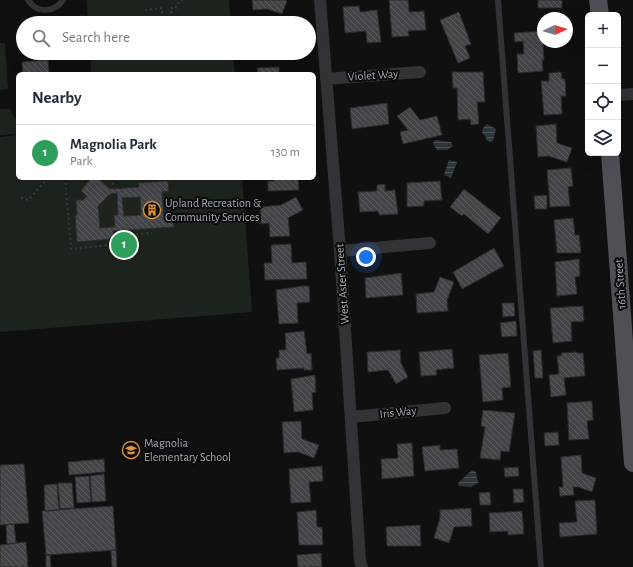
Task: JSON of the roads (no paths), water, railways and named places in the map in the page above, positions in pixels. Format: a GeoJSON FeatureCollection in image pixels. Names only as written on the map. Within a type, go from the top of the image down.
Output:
{"type":"FeatureCollection","features":[{"type":"Feature","properties":{"kind":"main road"},"geometry":{"type":"LineString","coordinates":[[598,0],[600,12]]}},
{"type":"Feature","properties":{"kind":"main road","name":"16th Street"},"geometry":{"type":"LineString","coordinates":[[610,156],[633,463]]}},
{"type":"Feature","properties":{"kind":"street","name":"West Aster Street"},"geometry":{"type":"LineString","coordinates":[[320,0],[340,251],[360,561],[362,567]]}},
{"type":"Feature","properties":{"kind":"street","name":"Violet Way"},"geometry":{"type":"LineString","coordinates":[[326,79],[420,72]]}},
{"type":"Feature","properties":{"kind":"street"},"geometry":{"type":"LineString","coordinates":[[621,95],[633,94]]}},
{"type":"Feature","properties":{"kind":"street"},"geometry":{"type":"LineString","coordinates":[[340,251],[430,243]]}},
{"type":"Feature","properties":{"kind":"street","name":"Iris Way"},"geometry":{"type":"LineString","coordinates":[[351,417],[445,408]]}},
{"type":"Feature","properties":{"kind":"lane"},"geometry":{"type":"LineString","coordinates":[[28,0],[35,8],[48,10],[54,9],[63,0]]}},
{"type":"Feature","properties":{"kind":"lane"},"geometry":{"type":"LineString","coordinates":[[498,0],[541,567]]}},
{"type":"Feature","properties":{"kind":"place","name":"Upland Recreation & Community Services"},"geometry":{"type":"Point","coordinates":[152,210]}},
{"type":"Feature","properties":{"kind":"place","name":"Magnolia Park"},"geometry":{"type":"Point","coordinates":[124,245]}},
{"type":"Feature","properties":{"kind":"place","name":"Magnolia Elementary School"},"geometry":{"type":"Point","coordinates":[131,450]}}]}
